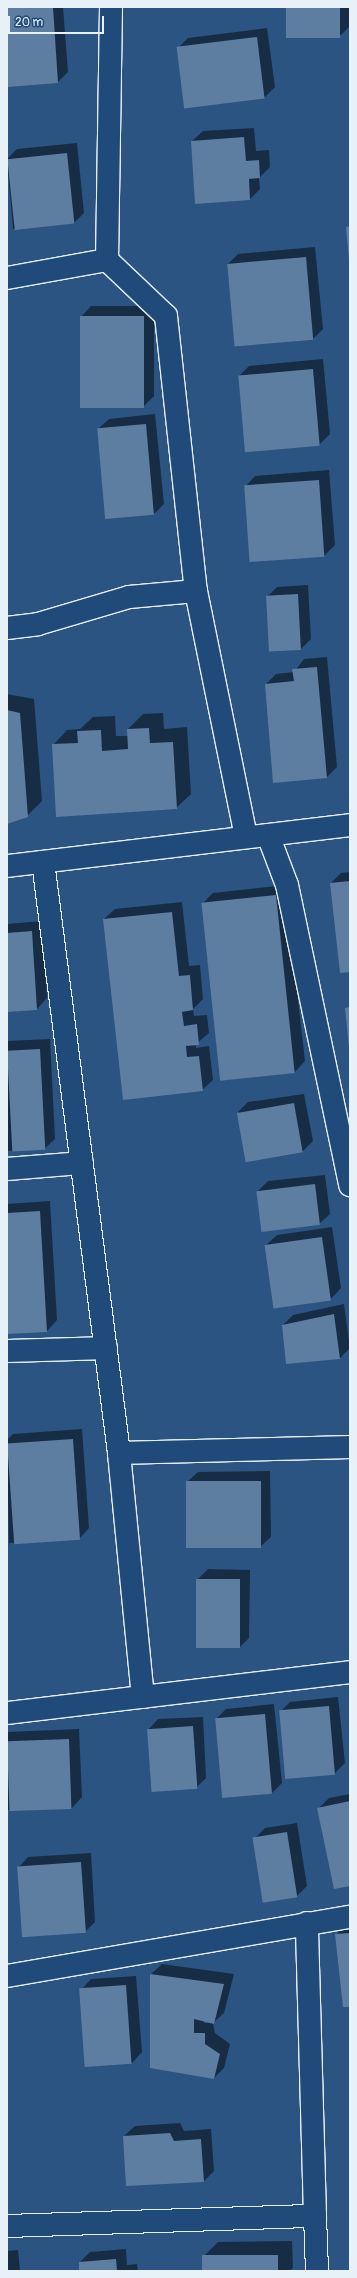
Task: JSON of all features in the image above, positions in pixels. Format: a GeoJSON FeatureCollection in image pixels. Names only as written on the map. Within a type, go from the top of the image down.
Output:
{"type":"FeatureCollection","features":[{"type":"Feature","properties":{"kind":"street"},"geometry":{"type":"LineString","coordinates":[[111,7],[107,260],[166,316],[196,591],[246,837]]}},
{"type":"Feature","properties":{"kind":"street"},"geometry":{"type":"LineString","coordinates":[[7,278],[107,260]]}},
{"type":"Feature","properties":{"kind":"street"},"geometry":{"type":"LineString","coordinates":[[7,628],[38,624],[129,597],[196,591]]}},
{"type":"Feature","properties":{"kind":"street"},"geometry":{"type":"LineString","coordinates":[[7,866],[350,825]]}},
{"type":"Feature","properties":{"kind":"street"},"geometry":{"type":"LineString","coordinates":[[268,834],[287,885],[350,1184]]}},
{"type":"Feature","properties":{"kind":"street"},"geometry":{"type":"LineString","coordinates":[[43,862],[119,1453],[143,1697]]}},
{"type":"Feature","properties":{"kind":"street"},"geometry":{"type":"LineString","coordinates":[[7,1168],[82,1163]]}},
{"type":"Feature","properties":{"kind":"street"},"geometry":{"type":"LineString","coordinates":[[7,1352],[106,1348]]}},
{"type":"Feature","properties":{"kind":"street"},"geometry":{"type":"LineString","coordinates":[[119,1453],[350,1447]]}},
{"type":"Feature","properties":{"kind":"street"},"geometry":{"type":"LineString","coordinates":[[7,1713],[350,1672]]}},
{"type":"Feature","properties":{"kind":"street"},"geometry":{"type":"LineString","coordinates":[[7,1976],[350,1917]]}},
{"type":"Feature","properties":{"kind":"street"},"geometry":{"type":"LineString","coordinates":[[307,1924],[314,2216],[317,2271]]}},
{"type":"Feature","properties":{"kind":"street"},"geometry":{"type":"LineString","coordinates":[[7,2226],[314,2216]]}},
{"type":"Feature","properties":{"kind":"building"},"geometry":{"type":"Polygon","coordinates":[[[7,7],[53,7],[58,83],[7,87],[7,7]]]}},
{"type":"Feature","properties":{"kind":"building"},"geometry":{"type":"Polygon","coordinates":[[[286,7],[340,7],[340,38],[286,38],[286,7]]]}},
{"type":"Feature","properties":{"kind":"building"},"geometry":{"type":"Polygon","coordinates":[[[257,37],[265,99],[184,108],[177,47],[257,37]]]}},
{"type":"Feature","properties":{"kind":"building"},"geometry":{"type":"Polygon","coordinates":[[[244,137],[246,161],[259,160],[260,178],[249,179],[250,200],[195,204],[191,141],[244,137]]]}},
{"type":"Feature","properties":{"kind":"building"},"geometry":{"type":"Polygon","coordinates":[[[67,153],[74,224],[15,230],[7,159],[67,153]]]}},
{"type":"Feature","properties":{"kind":"building"},"geometry":{"type":"Polygon","coordinates":[[[350,226],[350,260],[349,260],[346,227],[350,226]]]}},
{"type":"Feature","properties":{"kind":"building"},"geometry":{"type":"Polygon","coordinates":[[[306,257],[313,340],[235,347],[227,264],[306,257]]]}},
{"type":"Feature","properties":{"kind":"building"},"geometry":{"type":"Polygon","coordinates":[[[80,316],[144,316],[144,408],[80,408],[80,316]]]}},
{"type":"Feature","properties":{"kind":"building"},"geometry":{"type":"Polygon","coordinates":[[[313,369],[320,446],[245,452],[238,376],[313,369]]]}},
{"type":"Feature","properties":{"kind":"building"},"geometry":{"type":"Polygon","coordinates":[[[146,424],[154,515],[105,519],[97,428],[146,424]]]}},
{"type":"Feature","properties":{"kind":"building"},"geometry":{"type":"Polygon","coordinates":[[[319,480],[324,557],[250,562],[244,485],[319,480]]]}},
{"type":"Feature","properties":{"kind":"building"},"geometry":{"type":"Polygon","coordinates":[[[298,594],[301,650],[269,652],[266,596],[298,594]]]}},
{"type":"Feature","properties":{"kind":"building"},"geometry":{"type":"Polygon","coordinates":[[[317,667],[327,778],[273,783],[265,684],[294,681],[292,669],[317,667]]]}},
{"type":"Feature","properties":{"kind":"building"},"geometry":{"type":"Polygon","coordinates":[[[7,710],[20,713],[28,817],[7,824],[7,710]]]}},
{"type":"Feature","properties":{"kind":"building"},"geometry":{"type":"Polygon","coordinates":[[[149,728],[150,743],[173,742],[177,809],[56,817],[52,744],[78,743],[77,731],[101,730],[102,751],[128,749],[127,729],[149,728]]]}},
{"type":"Feature","properties":{"kind":"building"},"geometry":{"type":"Polygon","coordinates":[[[350,881],[350,972],[340,973],[330,883],[350,881]]]}},
{"type":"Feature","properties":{"kind":"building"},"geometry":{"type":"Polygon","coordinates":[[[276,895],[295,1073],[220,1081],[201,903],[276,895]]]}},
{"type":"Feature","properties":{"kind":"building"},"geometry":{"type":"Polygon","coordinates":[[[172,912],[179,976],[190,975],[193,1010],[182,1012],[184,1026],[197,1024],[199,1045],[186,1046],[187,1057],[199,1056],[203,1091],[123,1100],[103,919],[172,912]]]}},
{"type":"Feature","properties":{"kind":"building"},"geometry":{"type":"Polygon","coordinates":[[[32,931],[37,1010],[7,1012],[7,933],[32,931]]]}},
{"type":"Feature","properties":{"kind":"building"},"geometry":{"type":"Polygon","coordinates":[[[350,1007],[350,1047],[349,1048],[345,1008],[350,1007]]]}},
{"type":"Feature","properties":{"kind":"building"},"geometry":{"type":"Polygon","coordinates":[[[40,1049],[45,1150],[12,1152],[7,1051],[40,1049]]]}},
{"type":"Feature","properties":{"kind":"building"},"geometry":{"type":"Polygon","coordinates":[[[294,1103],[303,1152],[246,1162],[237,1113],[294,1103]]]}},
{"type":"Feature","properties":{"kind":"building"},"geometry":{"type":"Polygon","coordinates":[[[315,1184],[320,1225],[261,1232],[256,1191],[315,1184]]]}},
{"type":"Feature","properties":{"kind":"building"},"geometry":{"type":"Polygon","coordinates":[[[40,1211],[47,1332],[7,1334],[7,1213],[40,1211]]]}},
{"type":"Feature","properties":{"kind":"building"},"geometry":{"type":"Polygon","coordinates":[[[322,1237],[331,1300],[273,1308],[265,1245],[322,1237]]]}},
{"type":"Feature","properties":{"kind":"building"},"geometry":{"type":"Polygon","coordinates":[[[334,1314],[340,1359],[286,1364],[282,1325],[334,1314]]]}},
{"type":"Feature","properties":{"kind":"building"},"geometry":{"type":"Polygon","coordinates":[[[73,1439],[80,1540],[14,1544],[7,1444],[73,1439]]]}},
{"type":"Feature","properties":{"kind":"building"},"geometry":{"type":"Polygon","coordinates":[[[186,1481],[261,1481],[261,1548],[186,1548],[186,1481]]]}},
{"type":"Feature","properties":{"kind":"building"},"geometry":{"type":"Polygon","coordinates":[[[196,1579],[240,1579],[240,1648],[196,1648],[196,1579]]]}},
{"type":"Feature","properties":{"kind":"building"},"geometry":{"type":"Polygon","coordinates":[[[329,1706],[335,1775],[285,1779],[279,1710],[329,1706]]]}},
{"type":"Feature","properties":{"kind":"building"},"geometry":{"type":"Polygon","coordinates":[[[265,1714],[272,1794],[222,1798],[215,1718],[265,1714]]]}},
{"type":"Feature","properties":{"kind":"building"},"geometry":{"type":"Polygon","coordinates":[[[193,1726],[197,1789],[152,1792],[147,1729],[193,1726]]]}},
{"type":"Feature","properties":{"kind":"building"},"geometry":{"type":"Polygon","coordinates":[[[69,1739],[71,1809],[9,1811],[7,1741],[69,1739]]]}},
{"type":"Feature","properties":{"kind":"building"},"geometry":{"type":"Polygon","coordinates":[[[350,1801],[350,1886],[334,1889],[317,1808],[350,1801]]]}},
{"type":"Feature","properties":{"kind":"building"},"geometry":{"type":"Polygon","coordinates":[[[287,1832],[297,1897],[263,1903],[252,1837],[287,1832]]]}},
{"type":"Feature","properties":{"kind":"building"},"geometry":{"type":"Polygon","coordinates":[[[81,1862],[86,1933],[22,1937],[17,1866],[81,1862]]]}},
{"type":"Feature","properties":{"kind":"building"},"geometry":{"type":"Polygon","coordinates":[[[350,1933],[350,2007],[343,2007],[335,1934],[350,1933]]]}},
{"type":"Feature","properties":{"kind":"building"},"geometry":{"type":"Polygon","coordinates":[[[150,1974],[224,1984],[214,2024],[194,2019],[194,2033],[205,2033],[205,2044],[220,2054],[214,2079],[150,2068],[150,1974]]]}},
{"type":"Feature","properties":{"kind":"building"},"geometry":{"type":"Polygon","coordinates":[[[126,1985],[132,2064],[85,2067],[79,1988],[126,1985]]]}},
{"type":"Feature","properties":{"kind":"building"},"geometry":{"type":"Polygon","coordinates":[[[170,2133],[174,2141],[201,2139],[204,2182],[126,2186],[123,2136],[170,2133]]]}},
{"type":"Feature","properties":{"kind":"building"},"geometry":{"type":"Polygon","coordinates":[[[202,2255],[278,2255],[278,2271],[202,2271],[202,2255]]]}},
{"type":"Feature","properties":{"kind":"building"},"geometry":{"type":"Polygon","coordinates":[[[116,2259],[117,2271],[79,2271],[79,2262],[116,2259]]]}}]}
